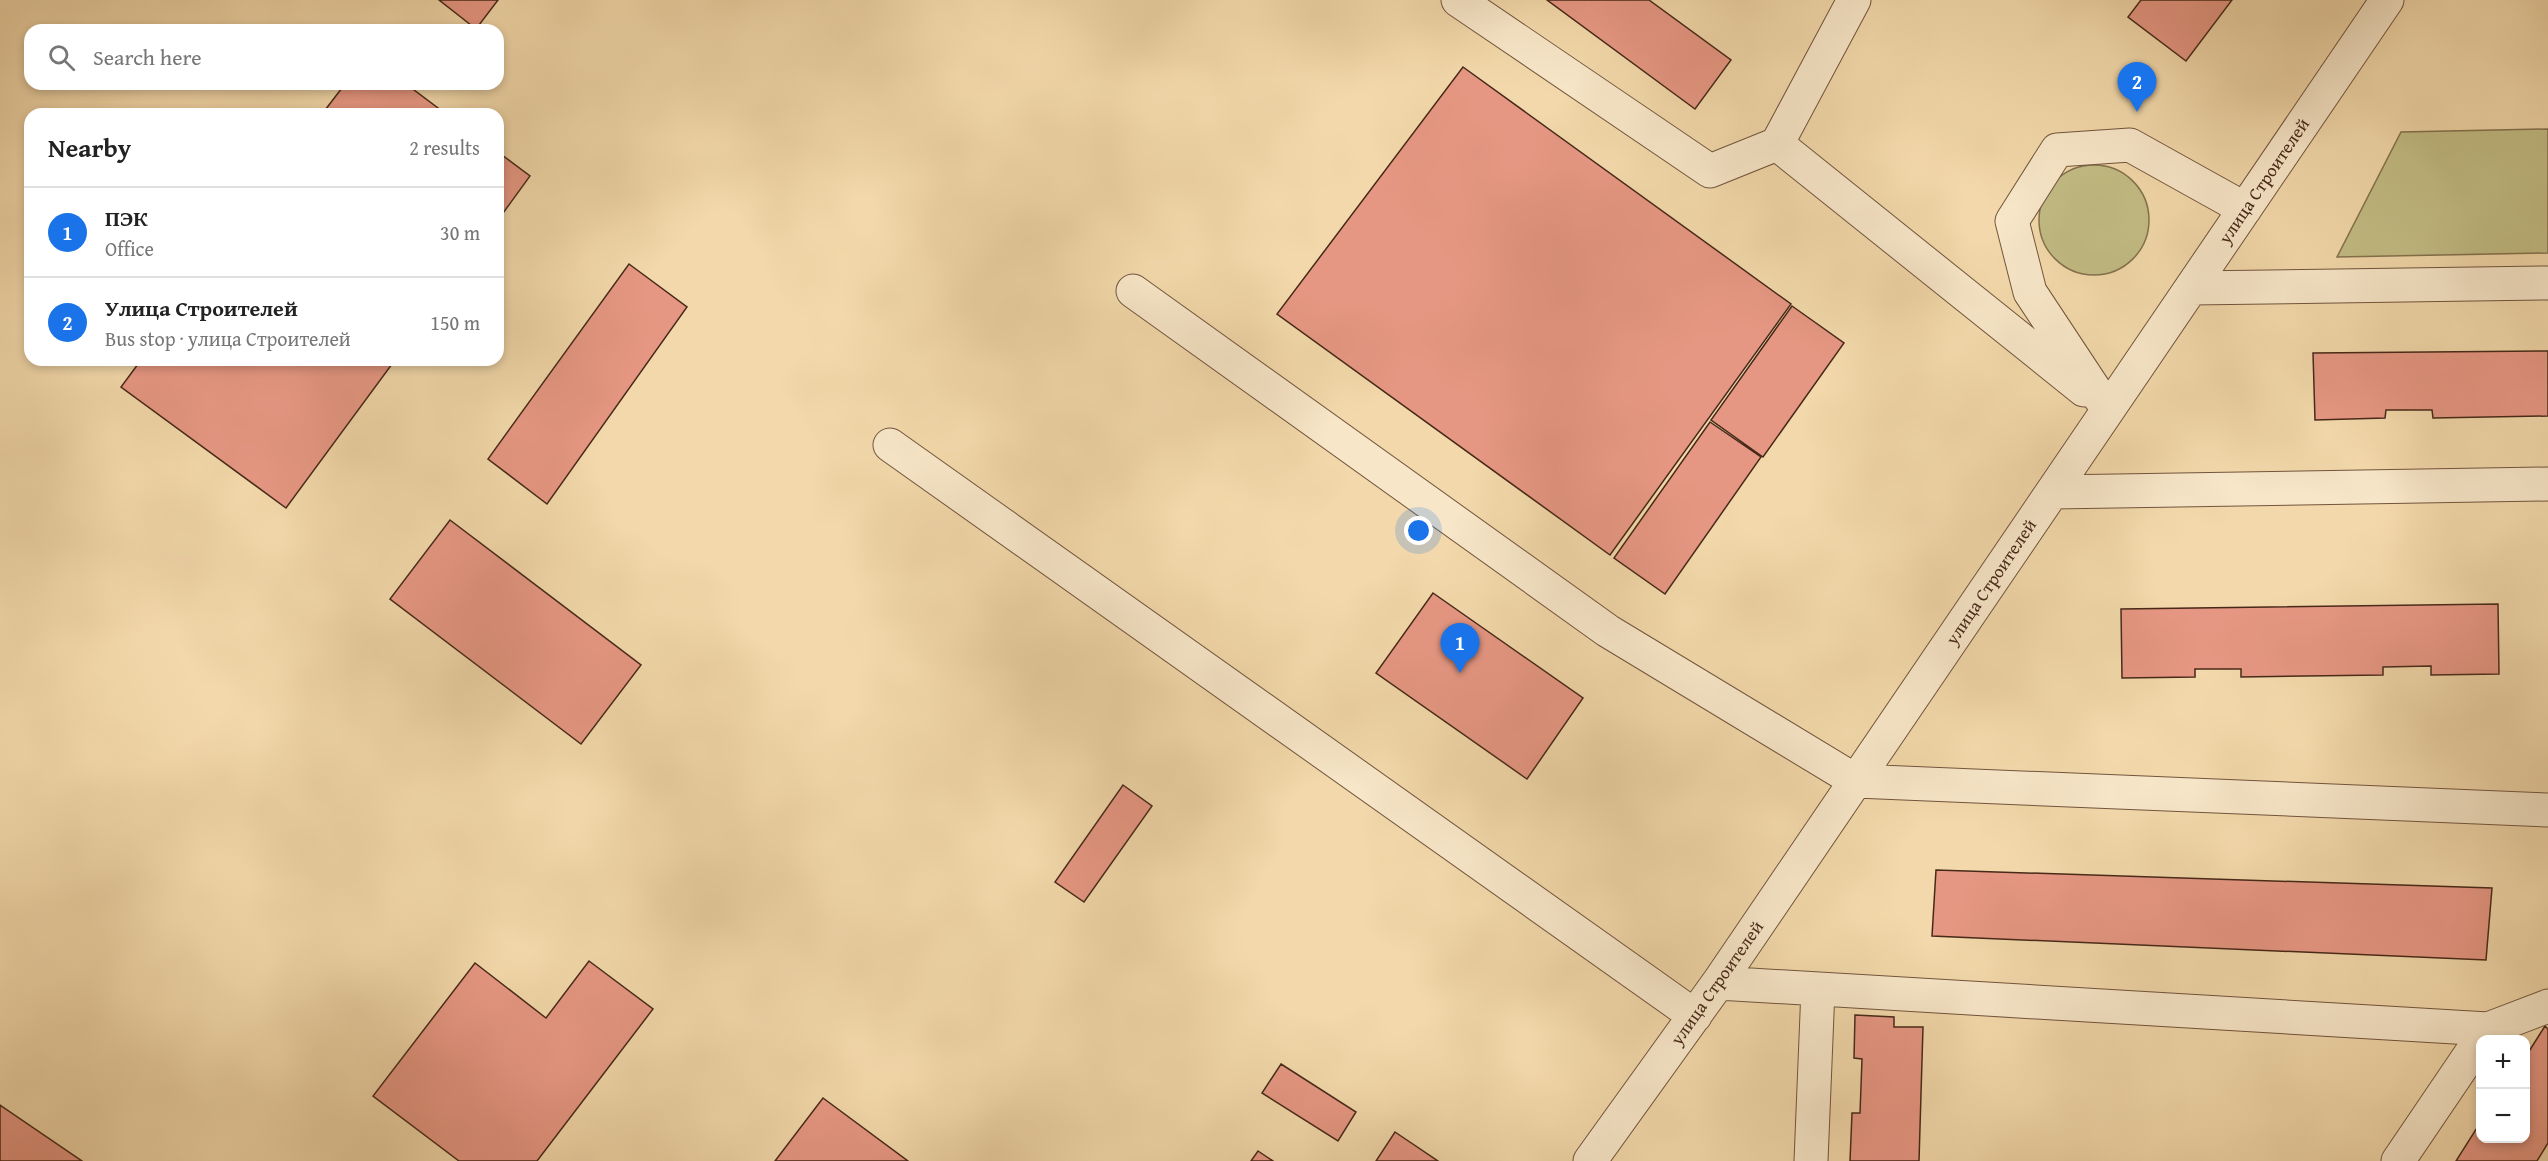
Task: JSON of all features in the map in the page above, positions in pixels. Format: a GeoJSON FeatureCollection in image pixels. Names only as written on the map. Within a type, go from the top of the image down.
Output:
{"type":"FeatureCollection","features":[{"type":"Feature","properties":{"kind":"street"},"geometry":{"type":"LineString","coordinates":[[1458,0],[1710,171],[1777,144],[1854,0]]}},
{"type":"Feature","properties":{"kind":"street","name":"улица Строителей"},"geometry":{"type":"LineString","coordinates":[[1590,1161],[1718,983],[2387,0]]}},
{"type":"Feature","properties":{"kind":"street"},"geometry":{"type":"LineString","coordinates":[[1777,144],[2108,410]]}},
{"type":"Feature","properties":{"kind":"street"},"geometry":{"type":"LineString","coordinates":[[2108,410],[2030,292],[2012,221],[2057,150],[2130,145],[2245,209]]}},
{"type":"Feature","properties":{"kind":"street"},"geometry":{"type":"LineString","coordinates":[[2191,288],[2548,284]]}},
{"type":"Feature","properties":{"kind":"street"},"geometry":{"type":"LineString","coordinates":[[1132,291],[1608,631],[1856,781],[2548,810]]}},
{"type":"Feature","properties":{"kind":"street"},"geometry":{"type":"LineString","coordinates":[[890,445],[1695,1016]]}},
{"type":"Feature","properties":{"kind":"street"},"geometry":{"type":"LineString","coordinates":[[2053,492],[2548,484]]}},
{"type":"Feature","properties":{"kind":"street"},"geometry":{"type":"LineString","coordinates":[[1718,983],[2476,1036]]}},
{"type":"Feature","properties":{"kind":"street"},"geometry":{"type":"LineString","coordinates":[[1811,1161],[1818,990]]}},
{"type":"Feature","properties":{"kind":"street"},"geometry":{"type":"LineString","coordinates":[[2485,1035],[2548,1006]]}},
{"type":"Feature","properties":{"kind":"street"},"geometry":{"type":"LineString","coordinates":[[2398,1161],[2476,1046]]}},
{"type":"Feature","properties":{"kind":"shaded area"},"geometry":{"type":"Polygon","coordinates":[[[2548,129],[2548,253],[2337,257],[2401,132],[2548,129]]]}},
{"type":"Feature","properties":{"kind":"shaded area"},"geometry":{"type":"Polygon","coordinates":[[[2094,165],[2115,169],[2133,181],[2145,199],[2149,220],[2145,241],[2133,259],[2115,271],[2094,275],[2073,271],[2055,259],[2043,241],[2039,220],[2043,199],[2055,181],[2073,169],[2094,165]]]}},
{"type":"Feature","properties":{"kind":"building"},"geometry":{"type":"Polygon","coordinates":[[[439,0],[498,0],[480,24],[470,24],[439,0]]]}},
{"type":"Feature","properties":{"kind":"building"},"geometry":{"type":"Polygon","coordinates":[[[1547,0],[1649,0],[1731,60],[1695,109],[1547,0]]]}},
{"type":"Feature","properties":{"kind":"building"},"geometry":{"type":"Polygon","coordinates":[[[2141,0],[2232,0],[2186,61],[2128,17],[2141,0]]]}},
{"type":"Feature","properties":{"kind":"building"},"geometry":{"type":"Polygon","coordinates":[[[1463,67],[1791,304],[1610,555],[1277,314],[1463,67]]]}},
{"type":"Feature","properties":{"kind":"building"},"geometry":{"type":"Polygon","coordinates":[[[340,90],[414,90],[438,108],[327,108],[340,90]]]}},
{"type":"Feature","properties":{"kind":"building"},"geometry":{"type":"Polygon","coordinates":[[[504,156],[530,176],[504,212],[504,156]]]}},
{"type":"Feature","properties":{"kind":"building"},"geometry":{"type":"Polygon","coordinates":[[[629,264],[687,307],[547,504],[488,459],[629,264]]]}},
{"type":"Feature","properties":{"kind":"building"},"geometry":{"type":"Polygon","coordinates":[[[1792,306],[1844,343],[1763,457],[1711,420],[1792,306]]]}},
{"type":"Feature","properties":{"kind":"building"},"geometry":{"type":"Polygon","coordinates":[[[2548,351],[2548,416],[2433,418],[2432,410],[2386,410],[2385,418],[2315,420],[2313,353],[2548,351]]]}},
{"type":"Feature","properties":{"kind":"building"},"geometry":{"type":"Polygon","coordinates":[[[137,366],[391,366],[286,508],[121,387],[137,366]]]}},
{"type":"Feature","properties":{"kind":"building"},"geometry":{"type":"Polygon","coordinates":[[[1710,422],[1761,457],[1665,594],[1614,558],[1710,422]]]}},
{"type":"Feature","properties":{"kind":"building"},"geometry":{"type":"Polygon","coordinates":[[[450,520],[641,665],[581,744],[390,599],[450,520]]]}},
{"type":"Feature","properties":{"kind":"building"},"geometry":{"type":"Polygon","coordinates":[[[1433,593],[1583,698],[1527,779],[1376,673],[1433,593]]]}},
{"type":"Feature","properties":{"kind":"building"},"geometry":{"type":"Polygon","coordinates":[[[2498,604],[2499,674],[2431,675],[2431,666],[2383,667],[2383,675],[2241,677],[2241,669],[2195,669],[2195,677],[2122,678],[2121,609],[2498,604]]]}},
{"type":"Feature","properties":{"kind":"building"},"geometry":{"type":"Polygon","coordinates":[[[1123,785],[1152,806],[1084,902],[1055,882],[1123,785]]]}},
{"type":"Feature","properties":{"kind":"building"},"geometry":{"type":"Polygon","coordinates":[[[1936,870],[2492,888],[2486,960],[1932,936],[1936,870]]]}},
{"type":"Feature","properties":{"kind":"building"},"geometry":{"type":"Polygon","coordinates":[[[589,961],[653,1009],[537,1161],[459,1161],[373,1096],[475,963],[546,1018],[589,961]]]}},
{"type":"Feature","properties":{"kind":"building"},"geometry":{"type":"Polygon","coordinates":[[[1855,1015],[1894,1017],[1894,1027],[1923,1027],[1919,1161],[1850,1161],[1852,1113],[1860,1113],[1862,1059],[1854,1058],[1855,1015]]]}},
{"type":"Feature","properties":{"kind":"building"},"geometry":{"type":"Polygon","coordinates":[[[2545,1026],[2548,1029],[2548,1143],[2537,1161],[2456,1161],[2476,1129],[2476,1143],[2530,1143],[2530,1050],[2545,1026]]]}},
{"type":"Feature","properties":{"kind":"building"},"geometry":{"type":"Polygon","coordinates":[[[1281,1064],[1356,1112],[1338,1141],[1262,1093],[1281,1064]]]}},
{"type":"Feature","properties":{"kind":"building"},"geometry":{"type":"Polygon","coordinates":[[[823,1098],[908,1161],[775,1161],[823,1098]]]}},
{"type":"Feature","properties":{"kind":"building"},"geometry":{"type":"Polygon","coordinates":[[[0,1105],[82,1161],[0,1161],[0,1105]]]}},
{"type":"Feature","properties":{"kind":"building"},"geometry":{"type":"Polygon","coordinates":[[[1395,1132],[1438,1161],[1376,1161],[1395,1132]]]}},
{"type":"Feature","properties":{"kind":"building"},"geometry":{"type":"Polygon","coordinates":[[[1258,1151],[1273,1161],[1251,1161],[1258,1151]]]}},
{"type":"Feature","properties":{"kind":"place","name":"Улица Строителей"},"geometry":{"type":"Point","coordinates":[2137,112]}},
{"type":"Feature","properties":{"kind":"place","name":"ПЭК"},"geometry":{"type":"Point","coordinates":[1460,673]}}]}
